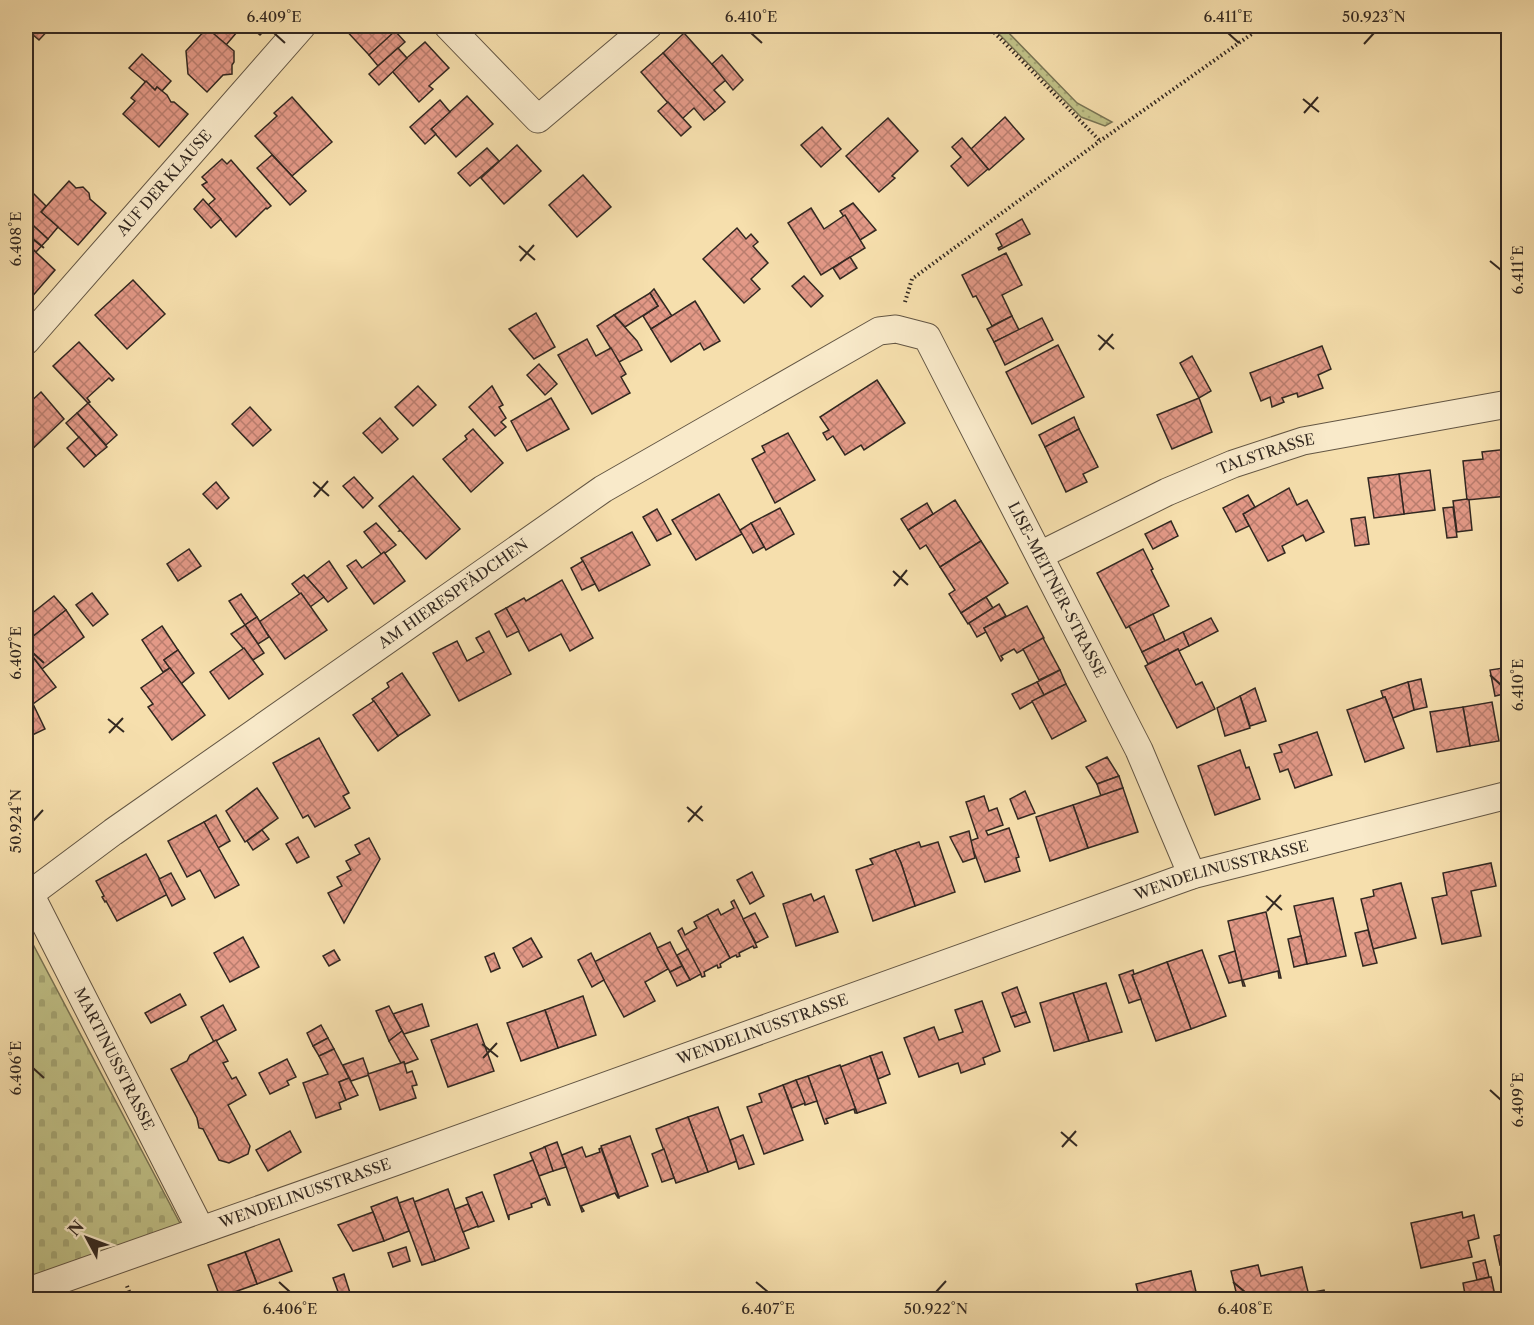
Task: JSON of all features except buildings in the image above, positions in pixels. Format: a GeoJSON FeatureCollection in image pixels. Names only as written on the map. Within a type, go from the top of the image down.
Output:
{"type":"FeatureCollection","features":[{"type":"Feature","properties":{"kind":"street","name":"AUF DER KLAUSE"},"geometry":{"type":"LineString","coordinates":[[26,341],[302,26]]}},
{"type":"Feature","properties":{"kind":"street"},"geometry":{"type":"LineString","coordinates":[[448,26],[538,119],[648,26]]}},
{"type":"Feature","properties":{"kind":"street","name":"LISE-MEITNER-STRASSE"},"geometry":{"type":"LineString","coordinates":[[896,329],[927,337],[1139,750],[1192,876]]}},
{"type":"Feature","properties":{"kind":"street","name":"AM HIERESPFÄDCHEN"},"geometry":{"type":"LineString","coordinates":[[28,890],[603,489],[879,331],[896,329]]}},
{"type":"Feature","properties":{"kind":"street","name":"TALSTRASSE"},"geometry":{"type":"LineString","coordinates":[[1040,555],[1167,492],[1233,464],[1303,441],[1509,404]]}},
{"type":"Feature","properties":{"kind":"street","name":"WENDELINUSSTRASSE"},"geometry":{"type":"LineString","coordinates":[[26,1292],[1192,876],[1509,795]]}},
{"type":"Feature","properties":{"kind":"street","name":"MARTINUSSTRASSE"},"geometry":{"type":"LineString","coordinates":[[28,890],[201,1230]]}},
{"type":"Feature","properties":{"kind":"path"},"geometry":{"type":"LineString","coordinates":[[988,26],[1100,141]]}},
{"type":"Feature","properties":{"kind":"path"},"geometry":{"type":"LineString","coordinates":[[896,329],[912,279],[1100,141],[1263,26]]}},
{"type":"Feature","properties":{"kind":"green space"},"geometry":{"type":"Polygon","coordinates":[[[991,26],[1002,26],[1077,103],[1112,122],[1105,126],[1081,117],[991,26]]]}},
{"type":"Feature","properties":{"kind":"green space"},"geometry":{"type":"Polygon","coordinates":[[[26,931],[182,1227],[26,1284],[26,931]]]}}]}
